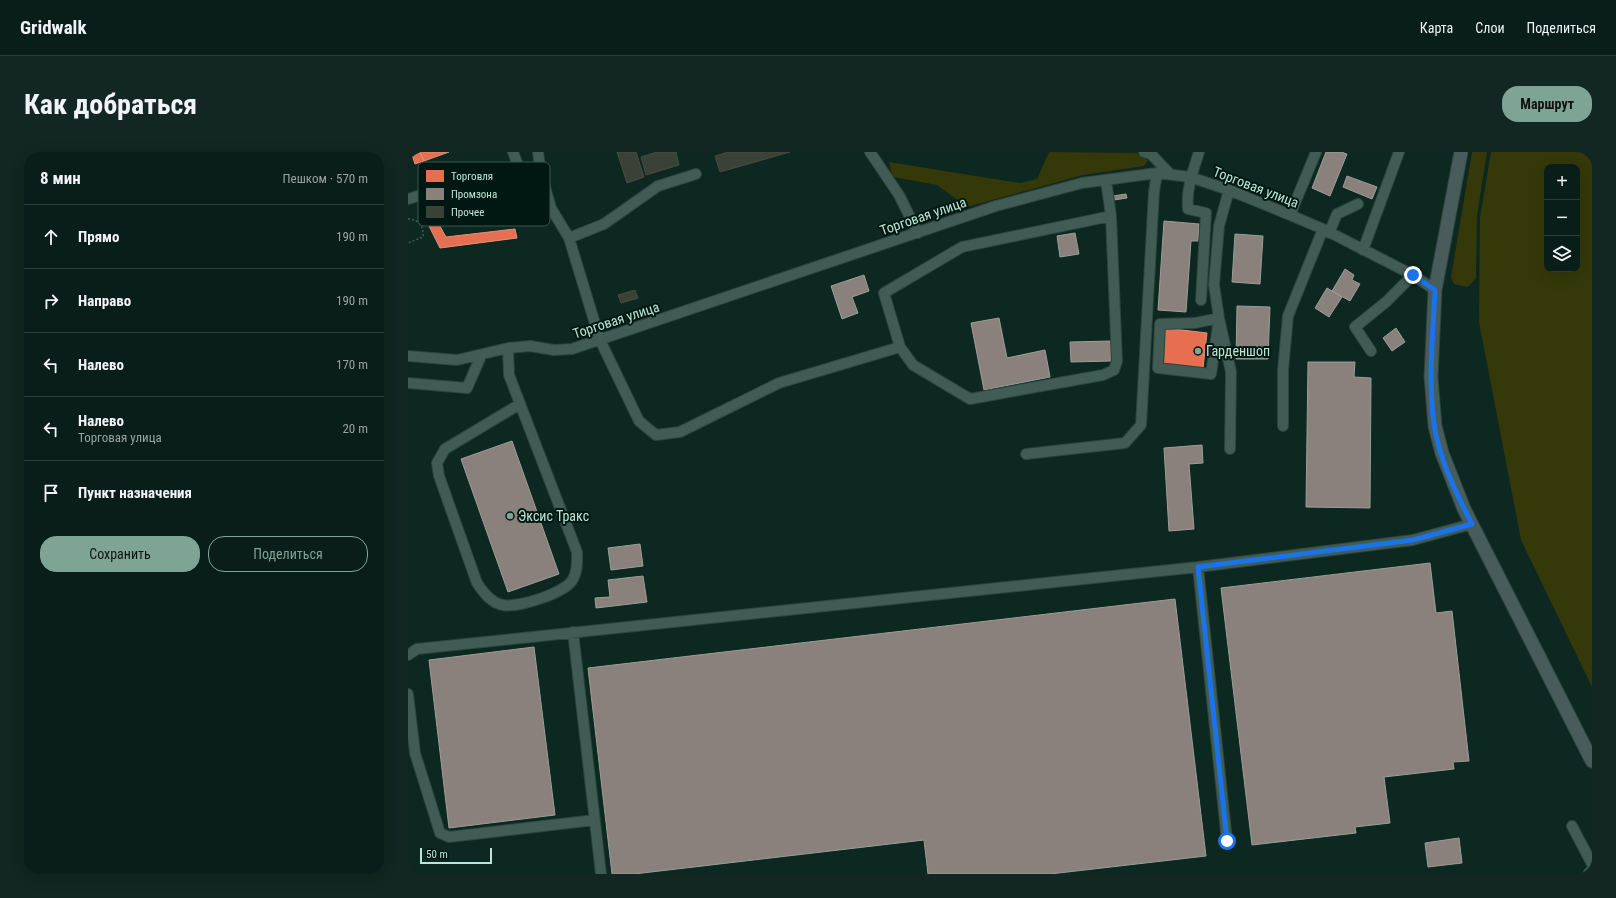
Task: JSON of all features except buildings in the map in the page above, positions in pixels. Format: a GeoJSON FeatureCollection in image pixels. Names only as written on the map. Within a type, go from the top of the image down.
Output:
{"type":"FeatureCollection","features":[{"type":"Feature","properties":{"kind":"main road"},"geometry":{"type":"LineString","coordinates":[[1461,152],[1435,290],[1431,377],[1435,426],[1451,480],[1592,761]]}},
{"type":"Feature","properties":{"kind":"street"},"geometry":{"type":"LineString","coordinates":[[513,152],[517,162]]}},
{"type":"Feature","properties":{"kind":"street"},"geometry":{"type":"LineString","coordinates":[[538,152],[539,162]]}},
{"type":"Feature","properties":{"kind":"street"},"geometry":{"type":"LineString","coordinates":[[870,152],[899,195],[918,233]]}},
{"type":"Feature","properties":{"kind":"street"},"geometry":{"type":"LineString","coordinates":[[1144,152],[1151,154],[1169,173]]}},
{"type":"Feature","properties":{"kind":"street"},"geometry":{"type":"LineString","coordinates":[[1199,152],[1190,177],[1187,200],[1188,209],[1206,213],[1201,300]]}},
{"type":"Feature","properties":{"kind":"street"},"geometry":{"type":"LineString","coordinates":[[1290,215],[1316,152]]}},
{"type":"Feature","properties":{"kind":"street"},"geometry":{"type":"LineString","coordinates":[[1363,250],[1399,152]]}},
{"type":"Feature","properties":{"kind":"street"},"geometry":{"type":"LineString","coordinates":[[1026,454],[1125,443],[1142,425],[1154,192],[1157,173]]}},
{"type":"Feature","properties":{"kind":"street","name":"Торговая улица"},"geometry":{"type":"LineString","coordinates":[[408,356],[457,360],[481,356],[508,348],[530,346],[554,350],[572,349],[1003,204],[1082,183],[1157,173],[1169,173],[1190,177],[1229,190],[1290,215],[1326,231],[1413,275],[1435,290]]}},
{"type":"Feature","properties":{"kind":"street"},"geometry":{"type":"LineString","coordinates":[[569,238],[604,224],[658,186],[696,174]]}},
{"type":"Feature","properties":{"kind":"street"},"geometry":{"type":"LineString","coordinates":[[1106,180],[1111,216],[1117,361],[1114,370],[1104,375],[970,399],[913,365],[900,347],[884,293],[962,247],[1111,216]]}},
{"type":"Feature","properties":{"kind":"street"},"geometry":{"type":"LineString","coordinates":[[1229,190],[1219,226],[1215,278],[1219,318],[1231,372],[1230,449]]}},
{"type":"Feature","properties":{"kind":"street"},"geometry":{"type":"LineString","coordinates":[[408,199],[418,196]]}},
{"type":"Feature","properties":{"kind":"street"},"geometry":{"type":"LineString","coordinates":[[1284,426],[1284,370],[1288,316],[1326,231],[1337,214],[1358,204]]}},
{"type":"Feature","properties":{"kind":"street"},"geometry":{"type":"LineString","coordinates":[[550,205],[569,238],[600,340],[639,421],[656,435],[680,432],[779,383],[900,347]]}},
{"type":"Feature","properties":{"kind":"street"},"geometry":{"type":"LineString","coordinates":[[1371,351],[1355,327],[1386,302],[1413,275]]}},
{"type":"Feature","properties":{"kind":"street"},"geometry":{"type":"LineString","coordinates":[[1219,318],[1211,374],[1158,368],[1160,324],[1195,323],[1219,318]]}},
{"type":"Feature","properties":{"kind":"street"},"geometry":{"type":"LineString","coordinates":[[508,348],[509,375],[577,552],[578,567],[573,580],[562,590],[519,604],[502,605],[487,596],[477,583],[439,476],[437,463],[445,449],[520,404]]}},
{"type":"Feature","properties":{"kind":"street"},"geometry":{"type":"LineString","coordinates":[[408,383],[467,388],[481,356]]}},
{"type":"Feature","properties":{"kind":"street"},"geometry":{"type":"LineString","coordinates":[[408,655],[416,649],[1198,567],[1413,540],[1472,524]]}},
{"type":"Feature","properties":{"kind":"street"},"geometry":{"type":"LineString","coordinates":[[1198,567],[1227,841]]}},
{"type":"Feature","properties":{"kind":"street"},"geometry":{"type":"LineString","coordinates":[[573,632],[601,874]]}},
{"type":"Feature","properties":{"kind":"street"},"geometry":{"type":"LineString","coordinates":[[408,694],[415,753],[440,833],[449,838],[595,820]]}},
{"type":"Feature","properties":{"kind":"street"},"geometry":{"type":"LineString","coordinates":[[1572,826],[1592,864]]}},
{"type":"Feature","properties":{"kind":"street"},"geometry":{"type":"LineString","coordinates":[[1588,874],[1592,870]]}},
{"type":"Feature","properties":{"kind":"path"},"geometry":{"type":"LineString","coordinates":[[408,219],[414,219],[418,222]]}},
{"type":"Feature","properties":{"kind":"path"},"geometry":{"type":"LineString","coordinates":[[408,243],[422,237],[423,231],[421,226]]}},
{"type":"Feature","properties":{"kind":"green space"},"geometry":{"type":"Polygon","coordinates":[[[1049,152],[1136,153],[1148,160],[1144,166],[1083,175],[967,207],[937,185],[893,177],[889,162],[1020,183],[1037,179],[1049,152]]]}},
{"type":"Feature","properties":{"kind":"green space"},"geometry":{"type":"Polygon","coordinates":[[[1472,152],[1487,152],[1477,216],[1476,278],[1467,287],[1454,284],[1451,277],[1472,152]]]}},
{"type":"Feature","properties":{"kind":"green space"},"geometry":{"type":"Polygon","coordinates":[[[1491,152],[1592,152],[1592,687],[1521,540],[1479,322],[1480,218],[1491,152]]]}},
{"type":"Feature","properties":{"kind":"place","name":"Гарденшоп"},"geometry":{"type":"Point","coordinates":[1198,351]}},
{"type":"Feature","properties":{"kind":"place","name":"Эксис Тракс"},"geometry":{"type":"Point","coordinates":[510,516]}},
{"type":"Feature","properties":{"kind":"route"},"geometry":{"type":"LineString","coordinates":[[1227,841],[1198,567],[1413,540],[1472,524],[1451,480],[1435,426],[1431,377],[1431,344],[1434,320],[1435,290],[1413,275]]}}]}
